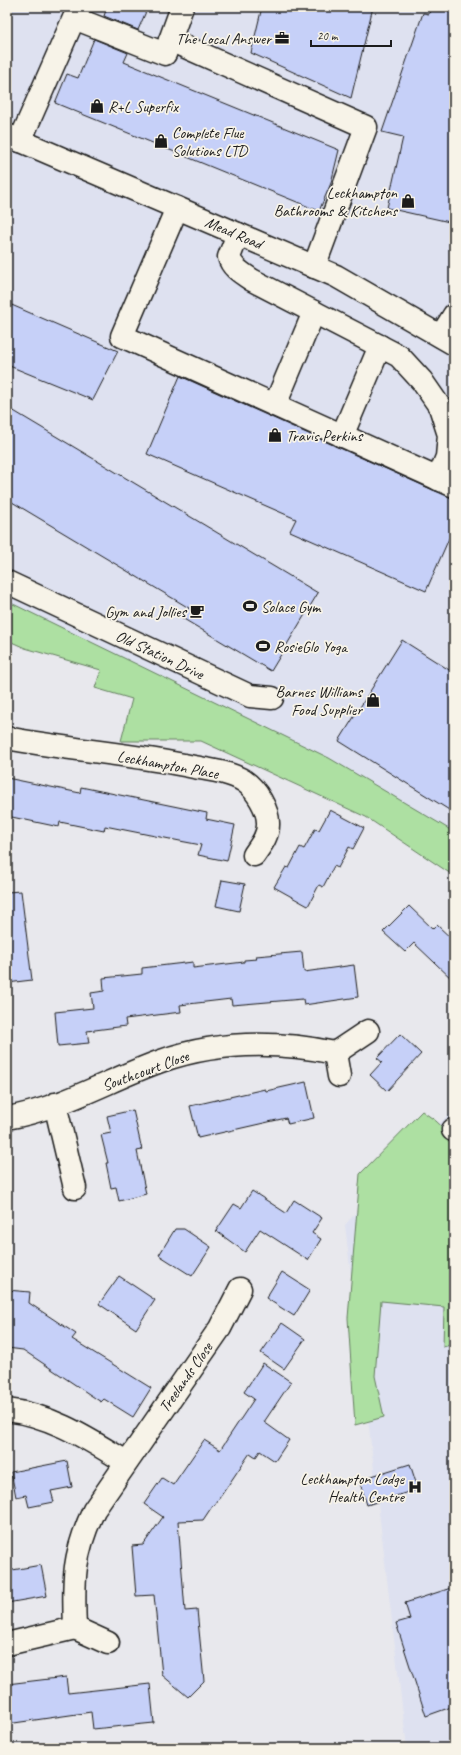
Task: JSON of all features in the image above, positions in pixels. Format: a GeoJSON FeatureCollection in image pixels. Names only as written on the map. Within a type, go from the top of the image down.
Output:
{"type":"FeatureCollection","features":[{"type":"Feature","properties":{"kind":"street"},"geometry":{"type":"LineString","coordinates":[[14,138],[74,18],[165,54],[182,7]]}},
{"type":"Feature","properties":{"kind":"street"},"geometry":{"type":"LineString","coordinates":[[170,40],[366,127],[314,267]]}},
{"type":"Feature","properties":{"kind":"street","name":"Mead Road"},"geometry":{"type":"LineString","coordinates":[[14,138],[336,276],[447,340]]}},
{"type":"Feature","properties":{"kind":"street"},"geometry":{"type":"LineString","coordinates":[[177,208],[122,336],[446,483],[449,435],[440,407],[422,381],[399,356],[252,280],[231,264],[229,257],[238,234]]}},
{"type":"Feature","properties":{"kind":"street"},"geometry":{"type":"LineString","coordinates":[[275,405],[314,312]]}},
{"type":"Feature","properties":{"kind":"street"},"geometry":{"type":"LineString","coordinates":[[447,340],[454,315]]}},
{"type":"Feature","properties":{"kind":"street"},"geometry":{"type":"LineString","coordinates":[[342,436],[380,346]]}},
{"type":"Feature","properties":{"kind":"street","name":"Old Station Drive"},"geometry":{"type":"LineString","coordinates":[[7,582],[250,696],[272,698]]}},
{"type":"Feature","properties":{"kind":"street","name":"Leckhampton Place"},"geometry":{"type":"LineString","coordinates":[[7,738],[159,760],[225,774],[244,781],[258,797],[263,806],[268,826],[265,839],[254,855]]}},
{"type":"Feature","properties":{"kind":"street"},"geometry":{"type":"LineString","coordinates":[[339,1076],[335,1053],[368,1031]]}},
{"type":"Feature","properties":{"kind":"street","name":"Southcourt Close"},"geometry":{"type":"LineString","coordinates":[[7,1118],[55,1104],[161,1061],[192,1052],[255,1044],[309,1048],[335,1053]]}},
{"type":"Feature","properties":{"kind":"street"},"geometry":{"type":"LineString","coordinates":[[55,1104],[75,1188]]}},
{"type":"Feature","properties":{"kind":"street","name":"Treelands Close"},"geometry":{"type":"LineString","coordinates":[[75,1628],[74,1576],[80,1544],[94,1510],[220,1328],[240,1289]]}},
{"type":"Feature","properties":{"kind":"street"},"geometry":{"type":"LineString","coordinates":[[7,1410],[38,1416],[58,1423],[126,1462]]}},
{"type":"Feature","properties":{"kind":"street"},"geometry":{"type":"LineString","coordinates":[[7,1644],[75,1628],[108,1643]]}},
{"type":"Feature","properties":{"kind":"shaded area"},"geometry":{"type":"Polygon","coordinates":[[[7,7],[454,7],[454,863],[395,821],[7,622],[7,7]]]}},
{"type":"Feature","properties":{"kind":"shaded area","name":"Leckhampton Lodge Health Centre"},"geometry":{"type":"Polygon","coordinates":[[[454,1109],[454,1748],[407,1748],[345,1225],[394,1169],[454,1109]]]}},
{"type":"Feature","properties":{"kind":"green space"},"geometry":{"type":"Polygon","coordinates":[[[7,601],[329,758],[454,832],[454,876],[366,817],[201,741],[121,741],[132,699],[95,688],[101,670],[25,648],[7,640],[7,601]]]}},
{"type":"Feature","properties":{"kind":"green space"},"geometry":{"type":"Polygon","coordinates":[[[422,1111],[436,1121],[454,1138],[454,1344],[443,1347],[444,1307],[381,1301],[375,1376],[384,1417],[355,1425],[348,1318],[360,1174],[422,1111]]]}},
{"type":"Feature","properties":{"kind":"building"},"geometry":{"type":"Polygon","coordinates":[[[107,7],[148,7],[138,30],[104,16],[107,7]]]}},
{"type":"Feature","properties":{"kind":"building"},"geometry":{"type":"Polygon","coordinates":[[[262,7],[373,7],[351,98],[251,53],[262,7]]]}},
{"type":"Feature","properties":{"kind":"building"},"geometry":{"type":"Polygon","coordinates":[[[431,7],[454,7],[454,223],[387,208],[403,137],[382,132],[423,13],[429,14],[431,7]]]}},
{"type":"Feature","properties":{"kind":"building"},"geometry":{"type":"Polygon","coordinates":[[[94,39],[128,53],[124,62],[339,150],[331,183],[319,211],[55,103],[67,74],[78,78],[94,39]]]}},
{"type":"Feature","properties":{"kind":"building"},"geometry":{"type":"Polygon","coordinates":[[[7,303],[118,351],[93,400],[7,365],[7,303]]]}},
{"type":"Feature","properties":{"kind":"building"},"geometry":{"type":"Polygon","coordinates":[[[180,376],[433,490],[454,498],[454,527],[426,591],[290,531],[296,519],[147,454],[180,376]]]}},
{"type":"Feature","properties":{"kind":"building"},"geometry":{"type":"Polygon","coordinates":[[[7,407],[318,593],[271,671],[182,618],[189,608],[7,499],[7,407]]]}},
{"type":"Feature","properties":{"kind":"building"},"geometry":{"type":"Polygon","coordinates":[[[402,640],[454,673],[454,813],[339,741],[402,640]]]}},
{"type":"Feature","properties":{"kind":"building"},"geometry":{"type":"Polygon","coordinates":[[[7,778],[80,793],[81,787],[207,813],[206,819],[235,825],[227,861],[198,855],[201,845],[105,826],[104,831],[60,822],[59,827],[7,816],[7,778]]]}},
{"type":"Feature","properties":{"kind":"building"},"geometry":{"type":"Polygon","coordinates":[[[330,810],[364,828],[353,849],[349,847],[338,868],[334,866],[323,887],[319,885],[308,906],[274,887],[286,867],[289,868],[300,847],[304,849],[315,829],[319,830],[330,810]]]}},
{"type":"Feature","properties":{"kind":"building"},"geometry":{"type":"Polygon","coordinates":[[[222,880],[245,884],[239,911],[216,906],[222,880]]]}},
{"type":"Feature","properties":{"kind":"building"},"geometry":{"type":"Polygon","coordinates":[[[21,891],[32,980],[7,983],[7,892],[21,891]]]}},
{"type":"Feature","properties":{"kind":"building"},"geometry":{"type":"Polygon","coordinates":[[[409,906],[433,929],[437,925],[454,941],[454,981],[414,943],[405,952],[383,932],[409,906]]]}},
{"type":"Feature","properties":{"kind":"building"},"geometry":{"type":"Polygon","coordinates":[[[302,952],[304,972],[354,965],[358,997],[304,1005],[303,999],[232,1005],[231,999],[180,1005],[181,1012],[125,1019],[126,1026],[87,1031],[89,1043],[58,1046],[55,1012],[93,1008],[91,993],[104,991],[103,978],[142,974],[142,968],[193,962],[193,968],[244,962],[244,960],[257,959],[256,956],[302,952]]]}},
{"type":"Feature","properties":{"kind":"building"},"geometry":{"type":"Polygon","coordinates":[[[400,1034],[421,1054],[387,1091],[370,1075],[382,1062],[377,1058],[400,1034]]]}},
{"type":"Feature","properties":{"kind":"building"},"geometry":{"type":"Polygon","coordinates":[[[306,1082],[314,1118],[288,1124],[286,1118],[198,1138],[190,1106],[265,1089],[266,1091],[306,1082]]]}},
{"type":"Feature","properties":{"kind":"building"},"geometry":{"type":"Polygon","coordinates":[[[133,1110],[142,1150],[137,1151],[146,1194],[119,1201],[116,1187],[111,1188],[106,1163],[108,1163],[101,1135],[111,1133],[107,1116],[133,1110]]]}},
{"type":"Feature","properties":{"kind":"building"},"geometry":{"type":"Polygon","coordinates":[[[252,1191],[286,1213],[294,1200],[322,1218],[312,1233],[321,1239],[308,1260],[260,1229],[245,1252],[216,1231],[234,1204],[241,1208],[252,1191]]]}},
{"type":"Feature","properties":{"kind":"building"},"geometry":{"type":"Polygon","coordinates":[[[175,1229],[184,1229],[211,1247],[192,1276],[159,1255],[175,1229]]]}},
{"type":"Feature","properties":{"kind":"building"},"geometry":{"type":"Polygon","coordinates":[[[282,1272],[310,1290],[294,1316],[266,1298],[282,1272]]]}},
{"type":"Feature","properties":{"kind":"building"},"geometry":{"type":"Polygon","coordinates":[[[119,1276],[155,1300],[136,1329],[99,1304],[119,1276]]]}},
{"type":"Feature","properties":{"kind":"building"},"geometry":{"type":"Polygon","coordinates":[[[7,1290],[30,1292],[29,1303],[76,1334],[72,1339],[151,1388],[133,1417],[104,1399],[101,1402],[23,1350],[7,1348],[7,1290]]]}},
{"type":"Feature","properties":{"kind":"building"},"geometry":{"type":"Polygon","coordinates":[[[282,1323],[305,1339],[284,1369],[261,1353],[282,1323]]]}},
{"type":"Feature","properties":{"kind":"building"},"geometry":{"type":"Polygon","coordinates":[[[263,1363],[291,1382],[264,1422],[289,1440],[275,1461],[260,1451],[256,1457],[250,1453],[203,1520],[178,1521],[185,1611],[197,1610],[204,1681],[188,1697],[162,1675],[154,1595],[136,1596],[132,1546],[143,1545],[163,1517],[144,1504],[162,1478],[173,1485],[204,1440],[220,1450],[254,1399],[244,1392],[263,1363]]]}},
{"type":"Feature","properties":{"kind":"building"},"geometry":{"type":"Polygon","coordinates":[[[67,1461],[72,1487],[51,1491],[54,1502],[29,1507],[26,1495],[16,1497],[11,1472],[67,1461]]]}},
{"type":"Feature","properties":{"kind":"building"},"geometry":{"type":"Polygon","coordinates":[[[410,1464],[418,1489],[367,1505],[359,1480],[410,1464]]]}},
{"type":"Feature","properties":{"kind":"building"},"geometry":{"type":"Polygon","coordinates":[[[41,1565],[47,1596],[7,1603],[7,1571],[41,1565]]]}},
{"type":"Feature","properties":{"kind":"building"},"geometry":{"type":"Polygon","coordinates":[[[454,1587],[454,1706],[426,1716],[396,1623],[410,1619],[405,1603],[454,1587]]]}},
{"type":"Feature","properties":{"kind":"building"},"geometry":{"type":"Polygon","coordinates":[[[66,1677],[68,1693],[150,1684],[154,1723],[93,1729],[91,1712],[7,1724],[7,1684],[66,1677]]]}},
{"type":"Feature","properties":{"kind":"place","name":"The Local Answer"},"geometry":{"type":"Point","coordinates":[282,38]}},
{"type":"Feature","properties":{"kind":"place","name":"R+L Superfix"},"geometry":{"type":"Point","coordinates":[97,106]}},
{"type":"Feature","properties":{"kind":"place","name":"Complete Flue Solutions LTD"},"geometry":{"type":"Point","coordinates":[161,141]}},
{"type":"Feature","properties":{"kind":"place","name":"Leckhampton Bathrooms & Kitchens"},"geometry":{"type":"Point","coordinates":[408,201]}},
{"type":"Feature","properties":{"kind":"place","name":"Travis Perkins"},"geometry":{"type":"Point","coordinates":[275,435]}},
{"type":"Feature","properties":{"kind":"place","name":"Solace Gym"},"geometry":{"type":"Point","coordinates":[250,606]}},
{"type":"Feature","properties":{"kind":"place","name":"Gym and Jollies"},"geometry":{"type":"Point","coordinates":[197,611]}},
{"type":"Feature","properties":{"kind":"place","name":"RosieGlo Yoga"},"geometry":{"type":"Point","coordinates":[263,646]}},
{"type":"Feature","properties":{"kind":"place","name":"Barnes Williams Food Supplier"},"geometry":{"type":"Point","coordinates":[373,700]}},
{"type":"Feature","properties":{"kind":"place","name":"Leckhampton Lodge Health Centre"},"geometry":{"type":"Point","coordinates":[415,1487]}}]}
